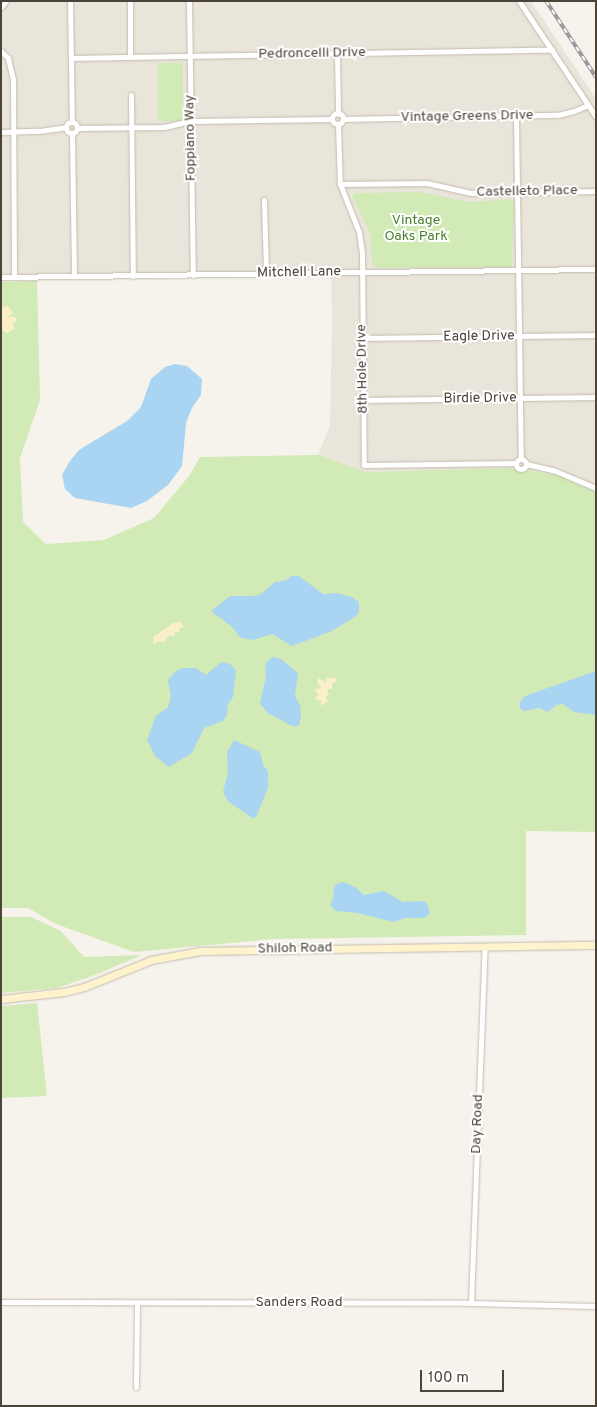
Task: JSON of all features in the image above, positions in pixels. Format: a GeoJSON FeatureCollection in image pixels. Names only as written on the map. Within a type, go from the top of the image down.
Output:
{"type":"FeatureCollection","features":[{"type":"Feature","properties":{"kind":"main road","name":"Shiloh Road"},"geometry":{"type":"LineString","coordinates":[[1,999],[64,992],[84,987],[151,960],[200,951],[596,945]]}},
{"type":"Feature","properties":{"kind":"street"},"geometry":{"type":"LineString","coordinates":[[1,6],[6,1]]}},
{"type":"Feature","properties":{"kind":"street"},"geometry":{"type":"LineString","coordinates":[[1,132],[66,128],[72,122],[70,1]]}},
{"type":"Feature","properties":{"kind":"street"},"geometry":{"type":"LineString","coordinates":[[130,1],[130,57]]}},
{"type":"Feature","properties":{"kind":"street","name":"Foppiano Way"},"geometry":{"type":"LineString","coordinates":[[189,1],[193,275]]}},
{"type":"Feature","properties":{"kind":"street"},"geometry":{"type":"LineString","coordinates":[[519,1],[596,116]]}},
{"type":"Feature","properties":{"kind":"street","name":"Pedroncelli Drive"},"geometry":{"type":"LineString","coordinates":[[72,58],[552,50]]}},
{"type":"Feature","properties":{"kind":"street"},"geometry":{"type":"LineString","coordinates":[[1,51],[8,58],[12,79],[14,276]]}},
{"type":"Feature","properties":{"kind":"street"},"geometry":{"type":"LineString","coordinates":[[332,119],[338,125],[343,119],[338,114],[337,54]]}},
{"type":"Feature","properties":{"kind":"street"},"geometry":{"type":"LineString","coordinates":[[131,96],[133,276]]}},
{"type":"Feature","properties":{"kind":"street","name":"Vintage Greens Drive"},"geometry":{"type":"LineString","coordinates":[[343,119],[558,115],[574,111],[588,104]]}},
{"type":"Feature","properties":{"kind":"street"},"geometry":{"type":"LineString","coordinates":[[72,133],[78,128],[164,127],[191,122],[332,119],[338,114]]}},
{"type":"Feature","properties":{"kind":"street"},"geometry":{"type":"LineString","coordinates":[[516,117],[521,459],[526,464],[553,470],[596,488]]}},
{"type":"Feature","properties":{"kind":"street"},"geometry":{"type":"LineString","coordinates":[[72,122],[77,124],[78,128]]}},
{"type":"Feature","properties":{"kind":"street","name":"8th Hole Drive"},"geometry":{"type":"LineString","coordinates":[[338,125],[340,184],[359,232],[362,272],[364,465],[516,463]]}},
{"type":"Feature","properties":{"kind":"street"},"geometry":{"type":"LineString","coordinates":[[66,128],[72,133],[74,276]]}},
{"type":"Feature","properties":{"kind":"street","name":"Castelleto Place"},"geometry":{"type":"LineString","coordinates":[[340,184],[427,183],[472,193],[596,191]]}},
{"type":"Feature","properties":{"kind":"street"},"geometry":{"type":"LineString","coordinates":[[264,200],[266,273]]}},
{"type":"Feature","properties":{"kind":"street","name":"Mitchell Lane"},"geometry":{"type":"LineString","coordinates":[[1,277],[596,269]]}},
{"type":"Feature","properties":{"kind":"street","name":"Eagle Drive"},"geometry":{"type":"LineString","coordinates":[[362,338],[596,336]]}},
{"type":"Feature","properties":{"kind":"street","name":"Birdie Drive"},"geometry":{"type":"LineString","coordinates":[[363,400],[596,398]]}},
{"type":"Feature","properties":{"kind":"street"},"geometry":{"type":"LineString","coordinates":[[521,459],[516,463],[520,468],[526,464]]}},
{"type":"Feature","properties":{"kind":"street","name":"Day Road"},"geometry":{"type":"LineString","coordinates":[[471,1303],[485,946]]}},
{"type":"Feature","properties":{"kind":"street","name":"Sanders Road"},"geometry":{"type":"LineString","coordinates":[[1,1302],[137,1304],[471,1303],[596,1306]]}},
{"type":"Feature","properties":{"kind":"street"},"geometry":{"type":"LineString","coordinates":[[136,1387],[137,1304]]}},
{"type":"Feature","properties":{"kind":"shaded area"},"geometry":{"type":"Polygon","coordinates":[[[1,1],[531,1],[596,99],[596,492],[559,475],[511,468],[367,472],[318,455],[330,426],[331,276],[1,280],[1,1]]]}},
{"type":"Feature","properties":{"kind":"green space"},"geometry":{"type":"Polygon","coordinates":[[[158,63],[183,63],[183,121],[158,121],[158,63]]]}},
{"type":"Feature","properties":{"kind":"green space","name":"Vintage Oaks Park"},"geometry":{"type":"Polygon","coordinates":[[[420,192],[470,202],[511,199],[514,203],[512,267],[377,268],[372,265],[370,232],[352,196],[355,193],[420,192]]]}},
{"type":"Feature","properties":{"kind":"green space"},"geometry":{"type":"Polygon","coordinates":[[[37,281],[40,400],[20,458],[23,522],[46,544],[104,540],[154,518],[189,476],[200,457],[318,455],[367,472],[511,468],[559,475],[596,492],[596,832],[526,831],[526,935],[274,939],[134,952],[56,924],[28,908],[1,908],[1,282],[37,281]]]}},
{"type":"Feature","properties":{"kind":"green space"},"geometry":{"type":"Polygon","coordinates":[[[1,917],[31,917],[61,931],[84,957],[142,955],[95,975],[57,988],[1,993],[1,917]]]}},
{"type":"Feature","properties":{"kind":"green space"},"geometry":{"type":"Polygon","coordinates":[[[37,1003],[47,1096],[1,1098],[1,1006],[37,1003]]]}},
{"type":"Feature","properties":{"kind":"sand"},"geometry":{"type":"Polygon","coordinates":[[[8,306],[13,313],[6,318],[13,316],[18,320],[13,323],[15,329],[7,333],[1,330],[1,307],[8,306]]]}},
{"type":"Feature","properties":{"kind":"sand"},"geometry":{"type":"Polygon","coordinates":[[[181,622],[184,627],[180,628],[179,632],[175,632],[174,636],[168,636],[164,642],[159,641],[154,644],[153,637],[173,623],[181,622]]]}},
{"type":"Feature","properties":{"kind":"sand"},"geometry":{"type":"Polygon","coordinates":[[[327,677],[331,679],[335,677],[337,681],[332,684],[332,689],[327,689],[329,695],[325,697],[328,701],[321,706],[321,701],[315,699],[319,694],[314,690],[321,688],[317,682],[319,678],[326,683],[327,677]]]}},
{"type":"Feature","properties":{"kind":"water"},"geometry":{"type":"Polygon","coordinates":[[[175,364],[187,366],[202,379],[201,395],[192,408],[186,423],[182,466],[168,485],[147,501],[131,508],[75,498],[65,489],[62,475],[70,461],[79,450],[127,421],[141,407],[151,379],[165,367],[175,364]]]}},
{"type":"Feature","properties":{"kind":"water"},"geometry":{"type":"Polygon","coordinates":[[[292,576],[299,576],[323,594],[336,593],[352,597],[359,602],[359,612],[356,616],[332,631],[292,646],[272,634],[253,640],[241,638],[231,626],[211,611],[230,596],[254,596],[261,594],[275,582],[284,581],[292,576]]]}},
{"type":"Feature","properties":{"kind":"water"},"geometry":{"type":"Polygon","coordinates":[[[272,657],[281,659],[298,673],[295,696],[300,705],[301,717],[299,725],[294,727],[268,713],[260,704],[266,676],[265,664],[272,657]]]}},
{"type":"Feature","properties":{"kind":"water"},"geometry":{"type":"Polygon","coordinates":[[[221,662],[230,664],[236,670],[233,697],[228,704],[227,715],[223,721],[204,728],[192,753],[169,767],[155,756],[147,740],[156,716],[168,707],[171,697],[168,680],[176,671],[183,668],[196,668],[206,675],[221,662]]]}},
{"type":"Feature","properties":{"kind":"water"},"geometry":{"type":"Polygon","coordinates":[[[596,671],[596,715],[574,712],[563,704],[556,705],[548,712],[539,708],[524,711],[520,708],[519,703],[525,696],[596,671]]]}},
{"type":"Feature","properties":{"kind":"water"},"geometry":{"type":"Polygon","coordinates":[[[234,740],[260,752],[263,765],[268,771],[268,788],[256,817],[252,818],[228,801],[223,792],[228,773],[227,752],[234,740]]]}},
{"type":"Feature","properties":{"kind":"water"},"geometry":{"type":"Polygon","coordinates":[[[344,882],[355,887],[364,895],[384,891],[403,902],[422,901],[427,903],[430,914],[424,918],[405,918],[394,922],[357,913],[336,911],[330,905],[334,896],[333,890],[336,884],[344,882]]]}},
{"type":"Feature","properties":{"kind":"railway"},"geometry":{"type":"LineString","coordinates":[[546,1],[596,77]]}}]}
